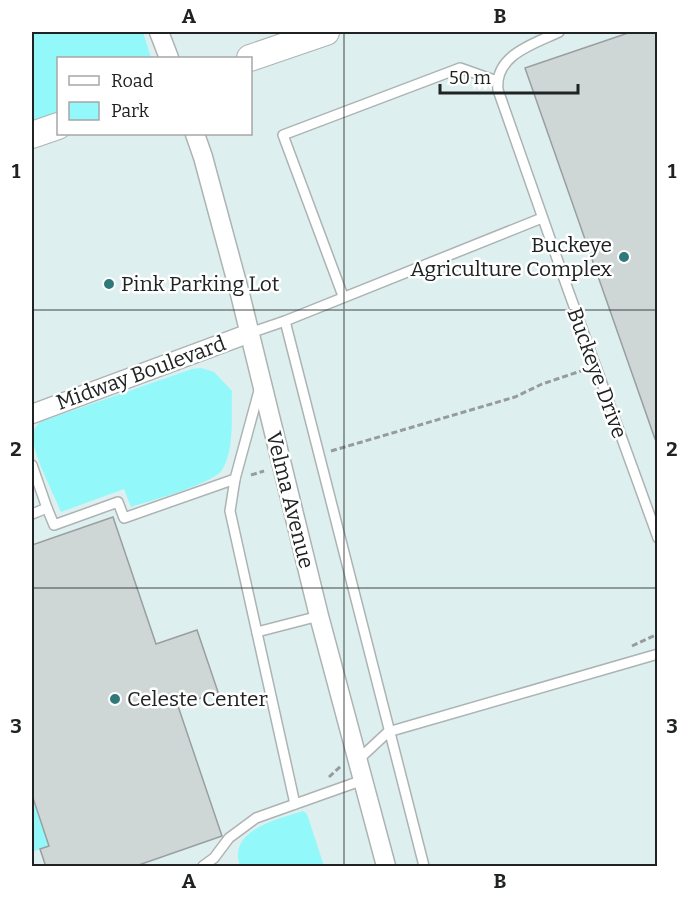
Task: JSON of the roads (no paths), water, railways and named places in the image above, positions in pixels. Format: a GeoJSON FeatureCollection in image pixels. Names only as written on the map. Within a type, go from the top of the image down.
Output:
{"type":"FeatureCollection","features":[{"type":"Feature","properties":{"kind":"street"},"geometry":{"type":"LineString","coordinates":[[159,32],[169,57]]}},
{"type":"Feature","properties":{"kind":"street"},"geometry":{"type":"LineString","coordinates":[[252,57],[326,32]]}},
{"type":"Feature","properties":{"kind":"street"},"geometry":{"type":"LineString","coordinates":[[32,135],[57,126]]}},
{"type":"Feature","properties":{"kind":"street","name":"Velma Avenue"},"geometry":{"type":"LineString","coordinates":[[195,135],[250,333],[319,616],[386,867]]}},
{"type":"Feature","properties":{"kind":"street","name":"Midway Boulevard"},"geometry":{"type":"LineString","coordinates":[[32,414],[250,333]]}},
{"type":"Feature","properties":{"kind":"lane"},"geometry":{"type":"LineString","coordinates":[[343,296],[284,135],[460,68],[497,81],[500,70],[508,59],[519,51],[559,32]]}},
{"type":"Feature","properties":{"kind":"lane","name":"Buckeye Drive"},"geometry":{"type":"LineString","coordinates":[[497,81],[498,90],[542,218],[657,538]]}},
{"type":"Feature","properties":{"kind":"lane"},"geometry":{"type":"LineString","coordinates":[[250,333],[542,218]]}},
{"type":"Feature","properties":{"kind":"lane"},"geometry":{"type":"LineString","coordinates":[[285,321],[424,867]]}},
{"type":"Feature","properties":{"kind":"lane"},"geometry":{"type":"LineString","coordinates":[[261,382],[235,479],[230,511],[295,804]]}},
{"type":"Feature","properties":{"kind":"lane"},"geometry":{"type":"LineString","coordinates":[[32,467],[54,525],[118,502],[124,518],[235,479]]}},
{"type":"Feature","properties":{"kind":"lane"},"geometry":{"type":"LineString","coordinates":[[32,514],[47,508]]}},
{"type":"Feature","properties":{"kind":"lane"},"geometry":{"type":"LineString","coordinates":[[257,632],[319,616]]}},
{"type":"Feature","properties":{"kind":"lane"},"geometry":{"type":"LineString","coordinates":[[358,761],[388,732],[657,654]]}},
{"type":"Feature","properties":{"kind":"lane"},"geometry":{"type":"LineString","coordinates":[[203,867],[214,858],[229,838],[256,818],[363,780]]}},
{"type":"Feature","properties":{"kind":"place","name":"Buckeye Agriculture Complex"},"geometry":{"type":"Point","coordinates":[624,257]}},
{"type":"Feature","properties":{"kind":"place","name":"Pink Parking Lot"},"geometry":{"type":"Point","coordinates":[109,284]}},
{"type":"Feature","properties":{"kind":"place","name":"Celeste Center"},"geometry":{"type":"Point","coordinates":[115,699]}}]}
